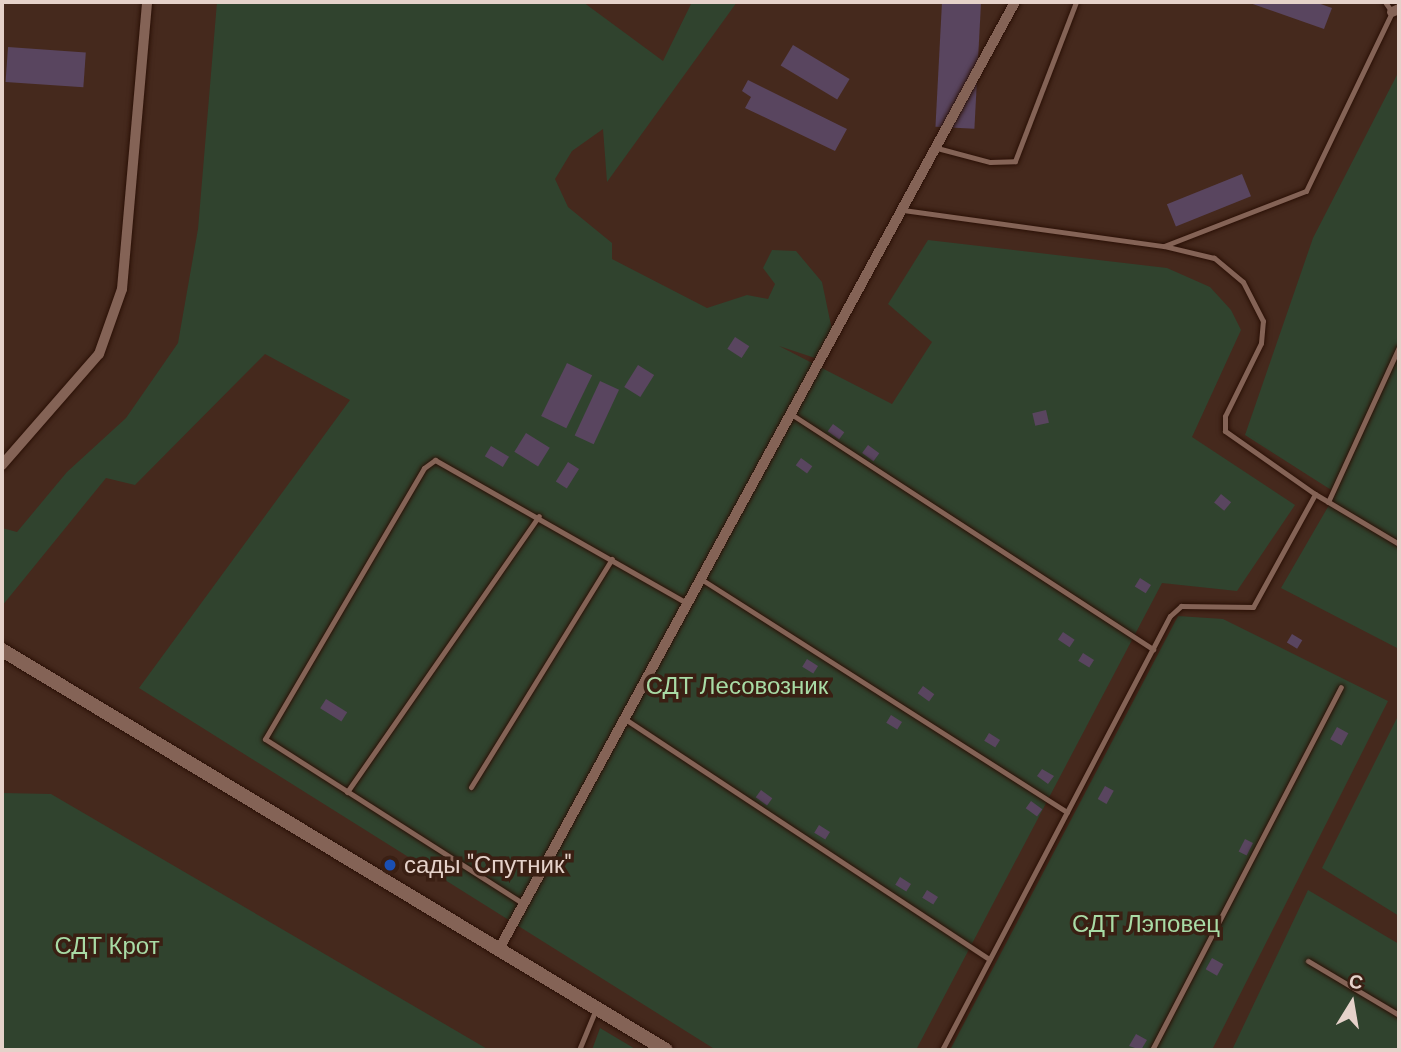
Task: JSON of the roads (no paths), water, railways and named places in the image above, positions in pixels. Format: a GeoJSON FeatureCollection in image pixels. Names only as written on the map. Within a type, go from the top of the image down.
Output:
{"type":"FeatureCollection","features":[{"type":"Feature","properties":{"kind":"street"},"geometry":{"type":"LineString","coordinates":[[2,465],[99,354],[122,289],[147,2]]}},
{"type":"Feature","properties":{"kind":"street"},"geometry":{"type":"LineString","coordinates":[[498,951],[1016,2]]}},
{"type":"Feature","properties":{"kind":"street"},"geometry":{"type":"LineString","coordinates":[[2,650],[666,1050]]}},
{"type":"Feature","properties":{"kind":"lane"},"geometry":{"type":"LineString","coordinates":[[937,148],[990,162],[1015,161],[1076,2]]}},
{"type":"Feature","properties":{"kind":"lane"},"geometry":{"type":"LineString","coordinates":[[1164,246],[1306,191],[1392,7]]}},
{"type":"Feature","properties":{"kind":"lane"},"geometry":{"type":"LineString","coordinates":[[903,209],[1164,246],[1214,258],[1242,282],[1263,321],[1261,343],[1225,416],[1225,431],[1315,494],[1399,544]]}},
{"type":"Feature","properties":{"kind":"lane"},"geometry":{"type":"LineString","coordinates":[[1328,502],[1399,347]]}},
{"type":"Feature","properties":{"kind":"lane"},"geometry":{"type":"LineString","coordinates":[[791,414],[1153,649]]}},
{"type":"Feature","properties":{"kind":"lane"},"geometry":{"type":"LineString","coordinates":[[524,904],[265,740],[424,468],[435,460],[449,464],[688,604]]}},
{"type":"Feature","properties":{"kind":"lane"},"geometry":{"type":"LineString","coordinates":[[942,1050],[1153,649],[1181,606],[1253,607],[1315,494]]}},
{"type":"Feature","properties":{"kind":"lane"},"geometry":{"type":"LineString","coordinates":[[347,792],[539,516]]}},
{"type":"Feature","properties":{"kind":"lane"},"geometry":{"type":"LineString","coordinates":[[471,787],[612,559]]}},
{"type":"Feature","properties":{"kind":"lane"},"geometry":{"type":"LineString","coordinates":[[701,579],[1067,812]]}},
{"type":"Feature","properties":{"kind":"lane"},"geometry":{"type":"LineString","coordinates":[[1152,1050],[1341,687]]}},
{"type":"Feature","properties":{"kind":"lane"},"geometry":{"type":"LineString","coordinates":[[625,719],[989,959]]}},
{"type":"Feature","properties":{"kind":"lane"},"geometry":{"type":"LineString","coordinates":[[1308,961],[1399,1015]]}},
{"type":"Feature","properties":{"kind":"lane"},"geometry":{"type":"LineString","coordinates":[[579,1050],[596,1009]]}},
{"type":"Feature","properties":{"kind":"place","name":"сады \"Спутник\""},"geometry":{"type":"Point","coordinates":[390,865]}},
{"type":"Feature","properties":{"kind":"park label","name":"СДТ Лесовозник"},"geometry":{"type":"Point","coordinates":[737,686]}},
{"type":"Feature","properties":{"kind":"park label","name":"СДТ Лэповец"},"geometry":{"type":"Point","coordinates":[1146,924]}},
{"type":"Feature","properties":{"kind":"park label","name":"СДТ Крот"},"geometry":{"type":"Point","coordinates":[107,946]}}]}
